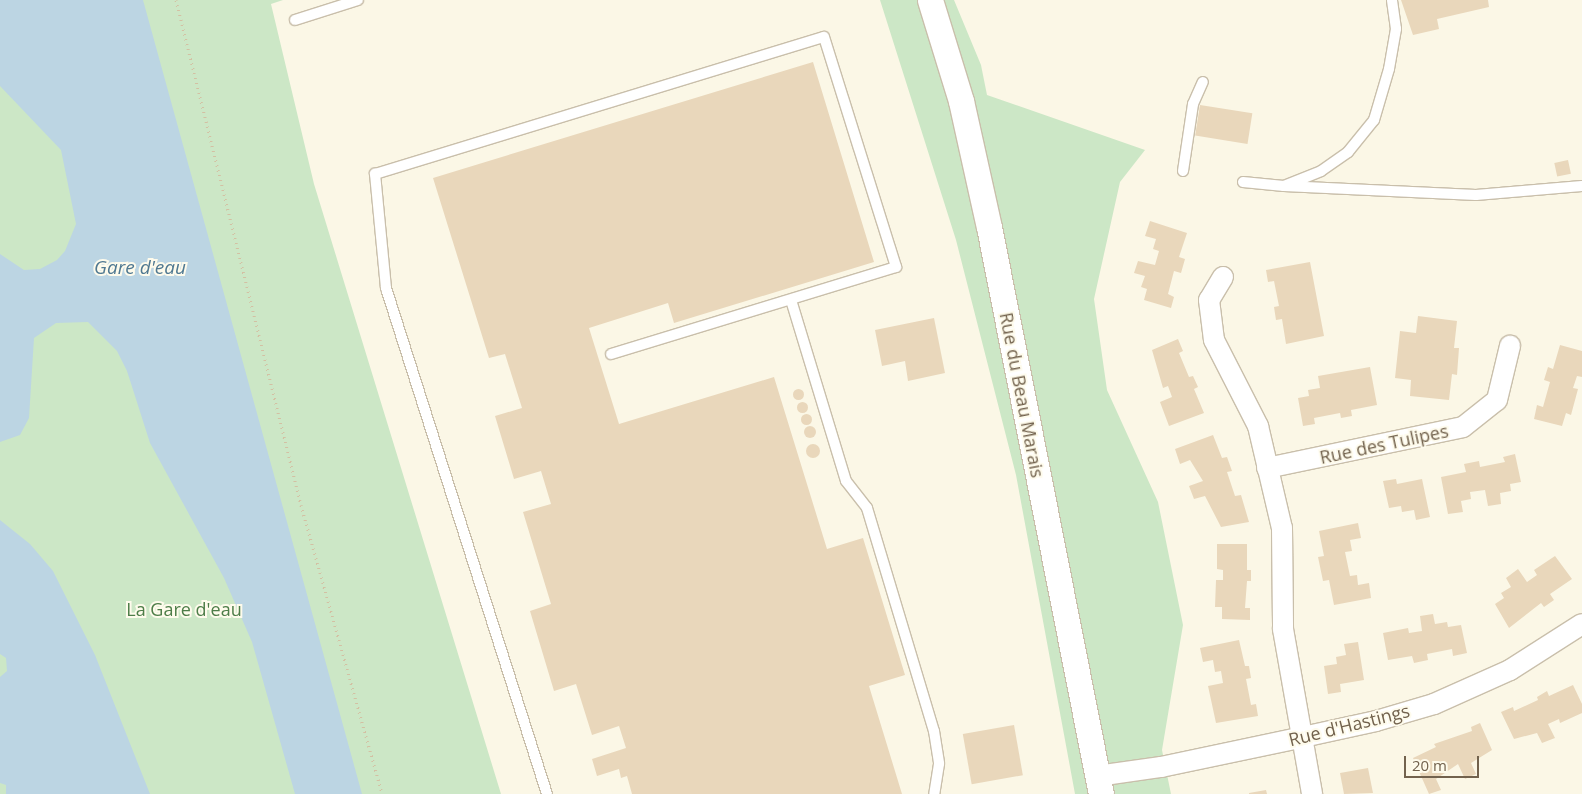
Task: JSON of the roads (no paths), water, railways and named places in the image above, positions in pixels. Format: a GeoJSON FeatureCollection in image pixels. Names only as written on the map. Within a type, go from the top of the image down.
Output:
{"type":"FeatureCollection","features":[{"type":"Feature","properties":{"kind":"street","name":"Rue du Beau Marais"},"geometry":{"type":"LineString","coordinates":[[930,0],[961,101],[989,227],[1099,785]]}},
{"type":"Feature","properties":{"kind":"street"},"geometry":{"type":"LineString","coordinates":[[1223,278],[1209,300],[1214,340],[1258,426],[1282,528],[1283,628],[1312,794]]}},
{"type":"Feature","properties":{"kind":"street","name":"Rue des Tulipes"},"geometry":{"type":"LineString","coordinates":[[1268,468],[1463,427],[1498,400],[1510,346]]}},
{"type":"Feature","properties":{"kind":"street","name":"Rue d'Hastings"},"geometry":{"type":"LineString","coordinates":[[1099,785],[1376,721],[1434,704],[1510,670],[1582,624]]}},
{"type":"Feature","properties":{"kind":"lane"},"geometry":{"type":"LineString","coordinates":[[295,20],[358,0]]}},
{"type":"Feature","properties":{"kind":"lane"},"geometry":{"type":"LineString","coordinates":[[1284,186],[1321,171],[1348,152],[1374,120],[1389,69],[1396,29],[1392,0]]}},
{"type":"Feature","properties":{"kind":"lane"},"geometry":{"type":"LineString","coordinates":[[547,794],[386,288],[375,174],[824,37],[896,267],[611,354]]}},
{"type":"Feature","properties":{"kind":"lane"},"geometry":{"type":"LineString","coordinates":[[1183,171],[1193,104],[1203,82]]}},
{"type":"Feature","properties":{"kind":"lane"},"geometry":{"type":"LineString","coordinates":[[1243,182],[1284,186],[1476,195],[1582,186]]}},
{"type":"Feature","properties":{"kind":"lane"},"geometry":{"type":"LineString","coordinates":[[791,300],[846,481],[867,508],[934,730],[939,764],[934,794]]}},
{"type":"Feature","properties":{"kind":"water","name":"Gare d'eau"},"geometry":{"type":"Polygon","coordinates":[[[0,0],[143,0],[362,794],[295,794],[252,642],[224,578],[150,443],[127,371],[117,351],[88,322],[56,323],[34,338],[29,418],[20,435],[0,442],[0,254],[24,270],[40,269],[57,260],[65,251],[76,224],[61,150],[0,86],[0,0]]]}},
{"type":"Feature","properties":{"kind":"water"},"geometry":{"type":"Polygon","coordinates":[[[0,520],[30,544],[53,571],[95,655],[150,794],[6,794],[6,785],[0,783],[0,677],[7,671],[6,658],[0,654],[0,520]]]}},
{"type":"Feature","properties":{"kind":"park label","name":"La Gare d'eau"},"geometry":{"type":"Point","coordinates":[184,609]}}]}
